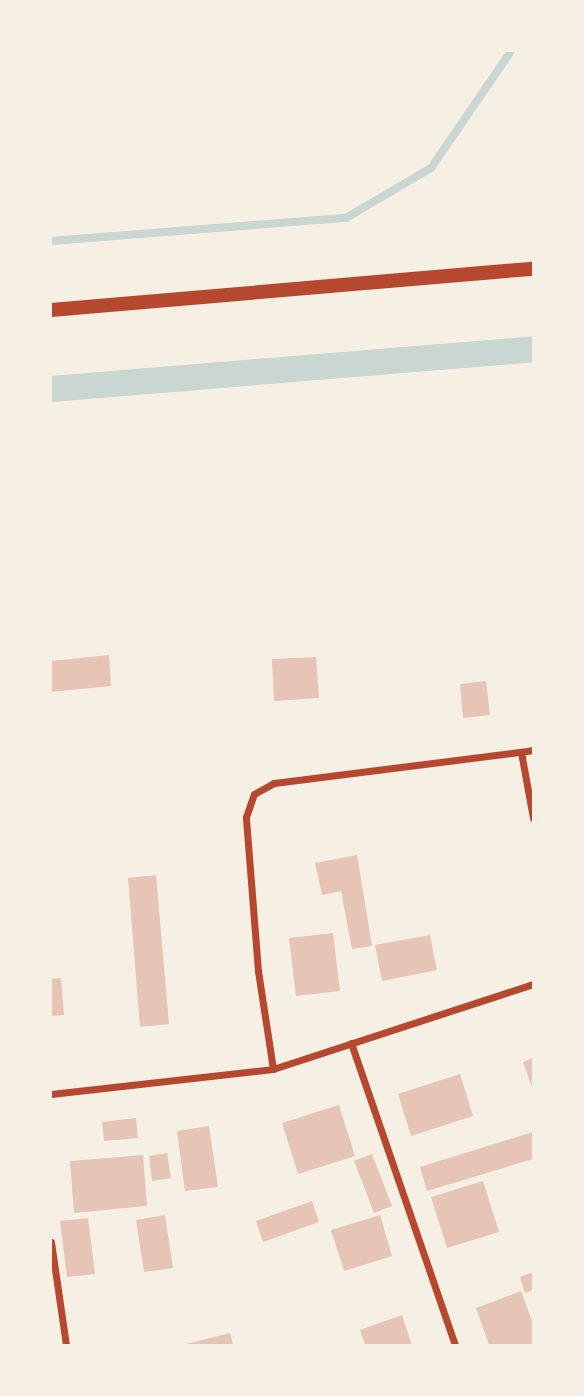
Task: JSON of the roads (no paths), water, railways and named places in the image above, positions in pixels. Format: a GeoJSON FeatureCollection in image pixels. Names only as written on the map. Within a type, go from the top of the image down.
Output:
{"type":"FeatureCollection","features":[{"type":"Feature","properties":{"kind":"main road"},"geometry":{"type":"LineString","coordinates":[[51,310],[533,269]]}},
{"type":"Feature","properties":{"kind":"street"},"geometry":{"type":"LineString","coordinates":[[273,1069],[258,971],[246,817],[254,794],[274,783],[533,750]]}},
{"type":"Feature","properties":{"kind":"street"},"geometry":{"type":"LineString","coordinates":[[521,752],[533,818]]}},
{"type":"Feature","properties":{"kind":"street"},"geometry":{"type":"LineString","coordinates":[[51,1094],[273,1069],[533,984]]}},
{"type":"Feature","properties":{"kind":"street"},"geometry":{"type":"LineString","coordinates":[[351,1043],[455,1345]]}},
{"type":"Feature","properties":{"kind":"street"},"geometry":{"type":"LineString","coordinates":[[51,1242],[66,1345]]}},
{"type":"Feature","properties":{"kind":"waterway"},"geometry":{"type":"LineString","coordinates":[[51,241],[346,218],[431,168],[511,51]]}},
{"type":"Feature","properties":{"kind":"waterway"},"geometry":{"type":"LineString","coordinates":[[51,389],[533,349]]}}]}
